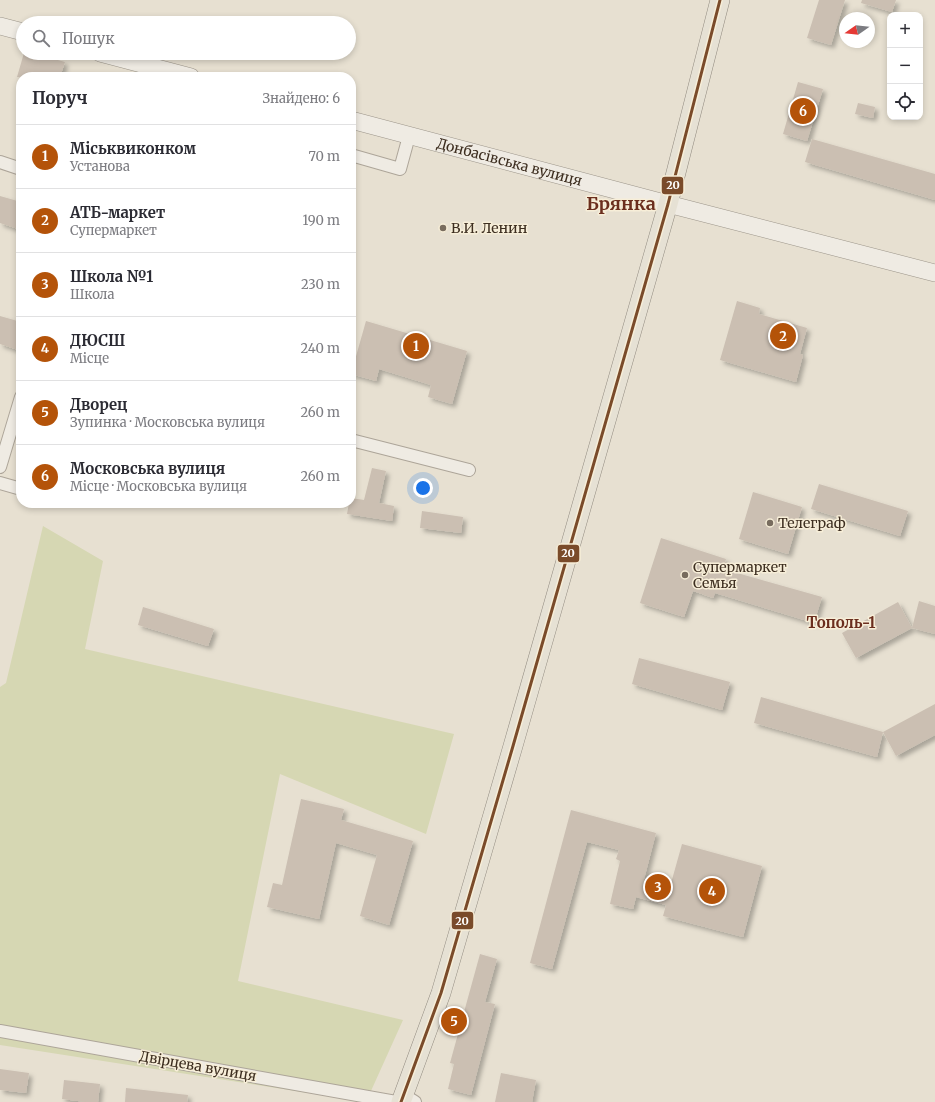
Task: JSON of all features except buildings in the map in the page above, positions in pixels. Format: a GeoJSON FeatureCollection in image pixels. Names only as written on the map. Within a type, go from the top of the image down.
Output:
{"type":"FeatureCollection","features":[{"type":"Feature","properties":{"kind":"main road"},"geometry":{"type":"LineString","coordinates":[[404,1100],[441,993],[516,739],[668,204],[720,0]]}},
{"type":"Feature","properties":{"kind":"street"},"geometry":{"type":"LineString","coordinates":[[0,26],[16,30]]}},
{"type":"Feature","properties":{"kind":"street"},"geometry":{"type":"LineString","coordinates":[[127,60],[172,72]]}},
{"type":"Feature","properties":{"kind":"street","name":"Донбасівська вулиця"},"geometry":{"type":"LineString","coordinates":[[356,121],[668,204],[935,272]]}},
{"type":"Feature","properties":{"kind":"street"},"geometry":{"type":"LineString","coordinates":[[356,156],[400,169],[410,136]]}},
{"type":"Feature","properties":{"kind":"street"},"geometry":{"type":"LineString","coordinates":[[0,162],[16,167]]}},
{"type":"Feature","properties":{"kind":"street"},"geometry":{"type":"LineString","coordinates":[[0,467],[16,413]]}},
{"type":"Feature","properties":{"kind":"street"},"geometry":{"type":"LineString","coordinates":[[356,441],[469,470]]}},
{"type":"Feature","properties":{"kind":"street"},"geometry":{"type":"LineString","coordinates":[[0,483],[16,488]]}},
{"type":"Feature","properties":{"kind":"street","name":"Двірцева вулиця"},"geometry":{"type":"LineString","coordinates":[[0,1030],[404,1100]]}},
{"type":"Feature","properties":{"kind":"green space"},"geometry":{"type":"Polygon","coordinates":[[[43,526],[103,561],[85,649],[454,734],[426,834],[280,774],[238,981],[403,1020],[366,1102],[0,1045],[0,687],[6,683],[43,526]]]}},
{"type":"Feature","properties":{"kind":"transit line","name":"20"},"geometry":{"type":"LineString","coordinates":[[401,1102],[441,993],[513,746],[668,204],[720,0]]}},
{"type":"Feature","properties":{"kind":"place","name":"Московська вулиця"},"geometry":{"type":"Point","coordinates":[803,111]}},
{"type":"Feature","properties":{"kind":"place","name":"В.И. Ленин"},"geometry":{"type":"Point","coordinates":[443,228]}},
{"type":"Feature","properties":{"kind":"place","name":"АТБ-маркет"},"geometry":{"type":"Point","coordinates":[783,336]}},
{"type":"Feature","properties":{"kind":"place","name":"Міськвиконком"},"geometry":{"type":"Point","coordinates":[416,346]}},
{"type":"Feature","properties":{"kind":"place","name":"Телеграф"},"geometry":{"type":"Point","coordinates":[770,523]}},
{"type":"Feature","properties":{"kind":"place","name":"Супермаркет Семья"},"geometry":{"type":"Point","coordinates":[685,575]}},
{"type":"Feature","properties":{"kind":"place","name":"Школа №1"},"geometry":{"type":"Point","coordinates":[658,887]}},
{"type":"Feature","properties":{"kind":"place","name":"ДЮСШ"},"geometry":{"type":"Point","coordinates":[712,891]}},
{"type":"Feature","properties":{"kind":"place","name":"Дворец"},"geometry":{"type":"Point","coordinates":[454,1021]}},
{"type":"Feature","properties":{"kind":"district","name":"Брянка"},"geometry":{"type":"Point","coordinates":[621,204]}},
{"type":"Feature","properties":{"kind":"district","name":"Тополь-1"},"geometry":{"type":"Point","coordinates":[841,623]}}]}
